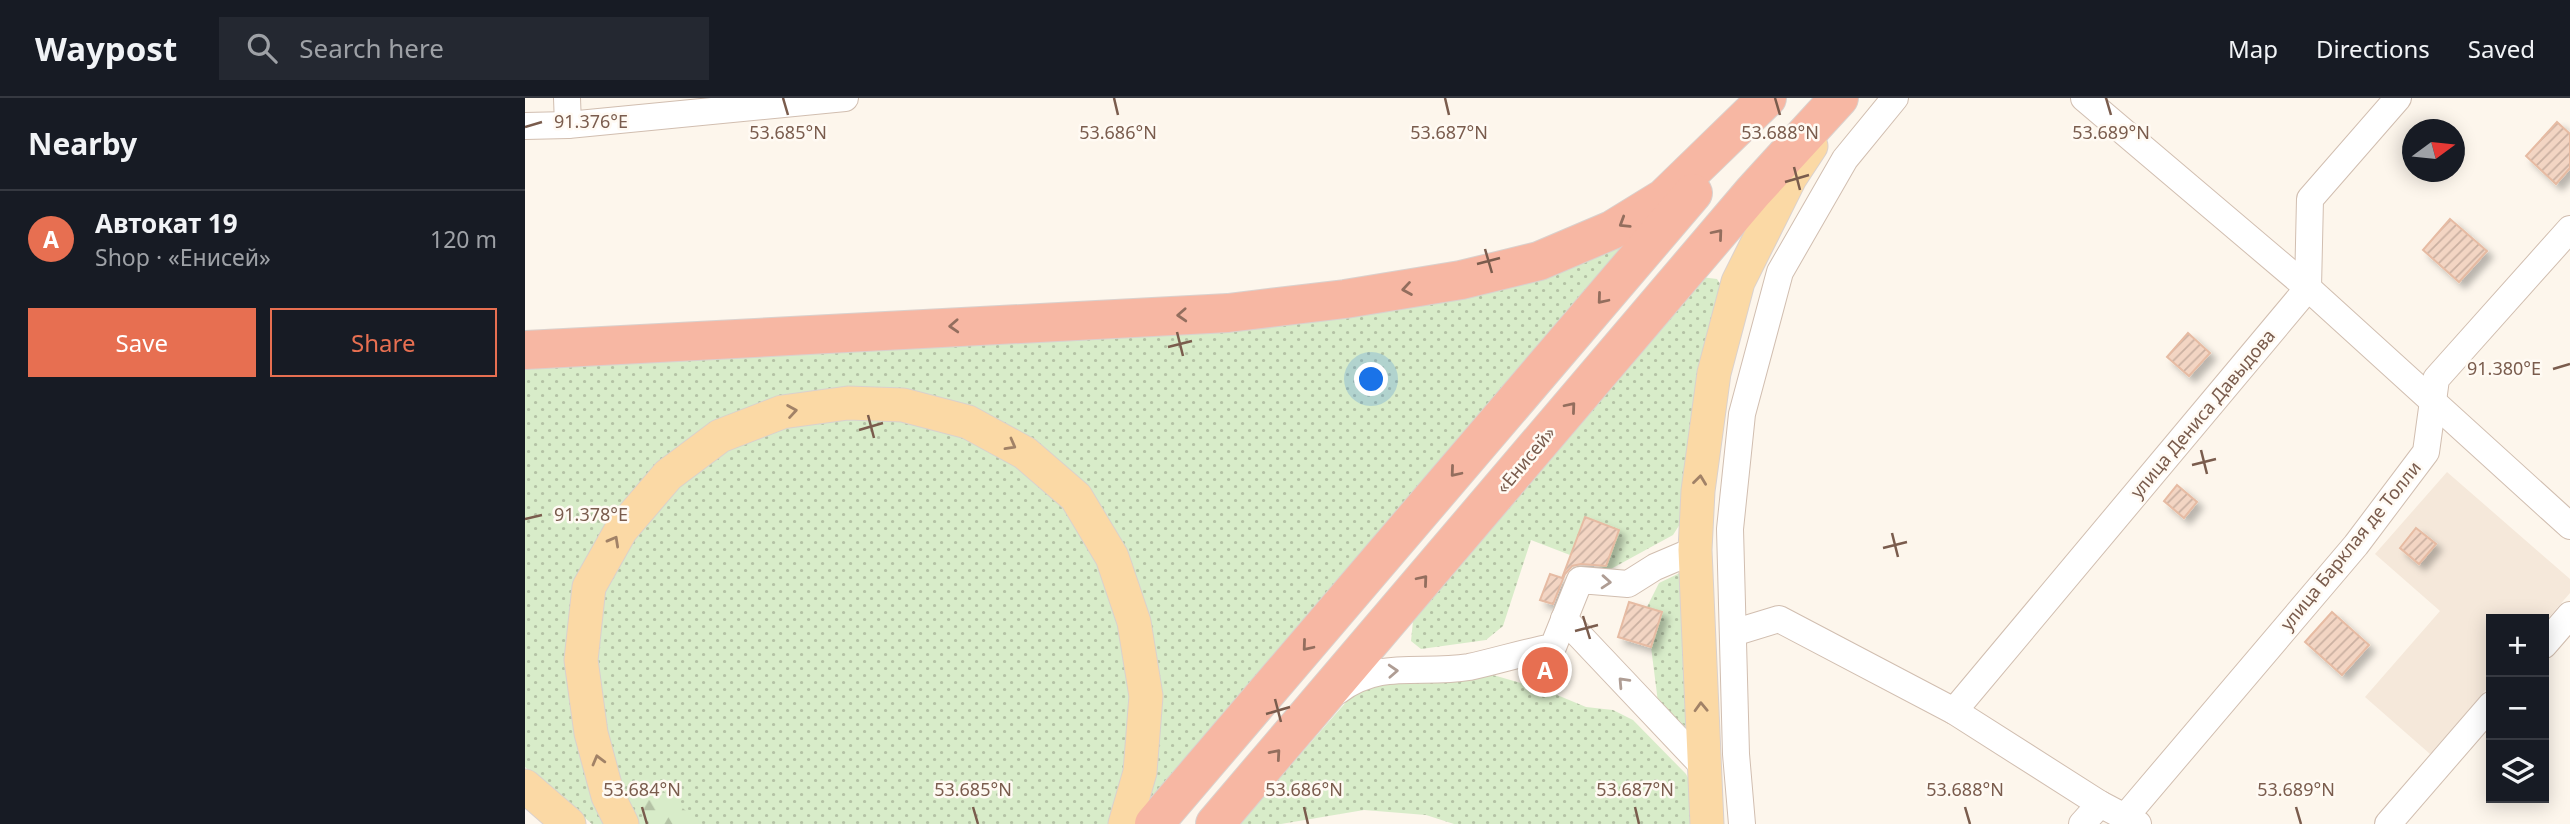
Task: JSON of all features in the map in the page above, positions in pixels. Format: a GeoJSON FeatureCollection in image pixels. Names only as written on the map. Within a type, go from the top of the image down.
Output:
{"type":"FeatureCollection","features":[{"type":"Feature","properties":{"kind":"highway"},"geometry":{"type":"LineString","coordinates":[[525,350],[1228,313],[1345,299],[1461,280],[1539,261],[1612,230],[1664,198],[1767,98]]}},
{"type":"Feature","properties":{"kind":"highway"},"geometry":{"type":"LineString","coordinates":[[1154,824],[1774,98]]}},
{"type":"Feature","properties":{"kind":"highway","name":"«Енисей»"},"geometry":{"type":"LineString","coordinates":[[1215,824],[1753,192],[1842,98]]}},
{"type":"Feature","properties":{"kind":"main road"},"geometry":{"type":"LineString","coordinates":[[1707,824],[1695,550],[1698,491],[1714,373],[1738,282],[1790,178],[1842,98]]}},
{"type":"Feature","properties":{"kind":"main road"},"geometry":{"type":"LineString","coordinates":[[622,824],[608,796],[591,733],[581,660],[589,587],[621,530],[660,484],[720,436],[782,412],[848,403],[903,405],[968,422],[1025,453],[1076,497],[1112,557],[1134,622],[1146,696],[1140,772],[1125,824]]}},
{"type":"Feature","properties":{"kind":"main road"},"geometry":{"type":"LineString","coordinates":[[525,786],[569,824]]}},
{"type":"Feature","properties":{"kind":"street"},"geometry":{"type":"LineString","coordinates":[[567,98],[568,125]]}},
{"type":"Feature","properties":{"kind":"street"},"geometry":{"type":"LineString","coordinates":[[525,127],[845,98]]}},
{"type":"Feature","properties":{"kind":"street"},"geometry":{"type":"LineString","coordinates":[[1742,824],[1736,754],[1730,529],[1742,414],[1780,272],[1845,159],[1895,98]]}},
{"type":"Feature","properties":{"kind":"street"},"geometry":{"type":"LineString","coordinates":[[2084,98],[2308,288],[2570,526]]}},
{"type":"Feature","properties":{"kind":"street"},"geometry":{"type":"LineString","coordinates":[[2308,288],[2310,199],[2399,98]]}},
{"type":"Feature","properties":{"kind":"street","name":"улица Барклая де Толли"},"geometry":{"type":"LineString","coordinates":[[2132,820],[2356,545],[2426,452],[2436,379],[2570,229]]}},
{"type":"Feature","properties":{"kind":"street","name":"улица Дениса Давыдова"},"geometry":{"type":"LineString","coordinates":[[1954,711],[2308,288]]}},
{"type":"Feature","properties":{"kind":"street"},"geometry":{"type":"LineString","coordinates":[[1312,711],[1351,681],[1372,672],[1468,667],[1521,652],[1553,647],[1580,580],[1628,584],[1655,567],[1695,550]]}},
{"type":"Feature","properties":{"kind":"street"},"geometry":{"type":"LineString","coordinates":[[2549,639],[2570,615]]}},
{"type":"Feature","properties":{"kind":"street"},"geometry":{"type":"LineString","coordinates":[[1564,619],[1704,767]]}},
{"type":"Feature","properties":{"kind":"street"},"geometry":{"type":"LineString","coordinates":[[1733,633],[1779,619],[1954,711],[2099,804],[2132,820]]}},
{"type":"Feature","properties":{"kind":"street"},"geometry":{"type":"LineString","coordinates":[[2388,824],[2486,711]]}},
{"type":"Feature","properties":{"kind":"street"},"geometry":{"type":"LineString","coordinates":[[2082,824],[2099,804]]}},
{"type":"Feature","properties":{"kind":"shaded area"},"geometry":{"type":"Polygon","coordinates":[[[2447,472],[2570,579],[2570,593],[2549,617],[2549,614],[2486,614],[2486,690],[2430,754],[2365,697],[2440,611],[2375,554],[2447,472]]]}},
{"type":"Feature","properties":{"kind":"green space"},"geometry":{"type":"Polygon","coordinates":[[[1651,229],[1144,824],[1124,552],[978,411],[716,427],[580,585],[606,824],[592,824],[525,767],[525,358],[1230,321],[1651,229]]]}},
{"type":"Feature","properties":{"kind":"green space"},"geometry":{"type":"Polygon","coordinates":[[[1701,277],[1717,279],[1724,290],[1680,524],[1673,535],[1609,570],[1531,540],[1503,626],[1486,640],[1421,649],[1411,641],[1413,621],[1621,360],[1701,277]]]}},
{"type":"Feature","properties":{"kind":"green space"},"geometry":{"type":"Polygon","coordinates":[[[849,413],[963,429],[1020,461],[1069,509],[1102,561],[1124,625],[1130,702],[1128,755],[1112,824],[634,824],[618,794],[593,660],[603,593],[631,537],[676,483],[729,450],[790,424],[849,413]]]}},
{"type":"Feature","properties":{"kind":"green space"},"geometry":{"type":"Polygon","coordinates":[[[1686,570],[1696,736],[1658,702],[1651,647],[1662,612],[1647,607],[1659,583],[1686,570]]]}},
{"type":"Feature","properties":{"kind":"green space"},"geometry":{"type":"Polygon","coordinates":[[[1493,675],[1545,690],[1586,707],[1613,710],[1633,720],[1686,774],[1697,795],[1698,824],[1454,824],[1426,815],[1364,810],[1281,824],[1239,824],[1355,692],[1384,684],[1493,675]]]}},
{"type":"Feature","properties":{"kind":"green space"},"geometry":{"type":"Polygon","coordinates":[[[646,776],[701,824],[650,824],[638,801],[639,790],[646,776]]]}},
{"type":"Feature","properties":{"kind":"building"},"geometry":{"type":"Polygon","coordinates":[[[2557,122],[2570,134],[2570,168],[2556,184],[2526,156],[2557,122]]]}},
{"type":"Feature","properties":{"kind":"building"},"geometry":{"type":"Polygon","coordinates":[[[2450,219],[2487,251],[2459,282],[2423,250],[2450,219]]]}},
{"type":"Feature","properties":{"kind":"building"},"geometry":{"type":"Polygon","coordinates":[[[2188,333],[2210,353],[2189,376],[2167,357],[2188,333]]]}},
{"type":"Feature","properties":{"kind":"building"},"geometry":{"type":"Polygon","coordinates":[[[2177,485],[2197,502],[2184,518],[2164,501],[2177,485]]]}},
{"type":"Feature","properties":{"kind":"building"},"geometry":{"type":"Polygon","coordinates":[[[1585,517],[1619,530],[1606,566],[1572,566],[1565,574],[1553,604],[1540,600],[1550,574],[1562,578],[1585,517]]]}},
{"type":"Feature","properties":{"kind":"building"},"geometry":{"type":"Polygon","coordinates":[[[2416,528],[2436,544],[2419,564],[2400,548],[2416,528]]]}},
{"type":"Feature","properties":{"kind":"building"},"geometry":{"type":"Polygon","coordinates":[[[1629,602],[1662,612],[1651,647],[1618,637],[1629,602]]]}},
{"type":"Feature","properties":{"kind":"building"},"geometry":{"type":"Polygon","coordinates":[[[2332,612],[2369,645],[2342,675],[2305,642],[2332,612]]]}},
{"type":"Feature","properties":{"kind":"place","name":"Автокат 19"},"geometry":{"type":"Point","coordinates":[1545,670]}}]}
